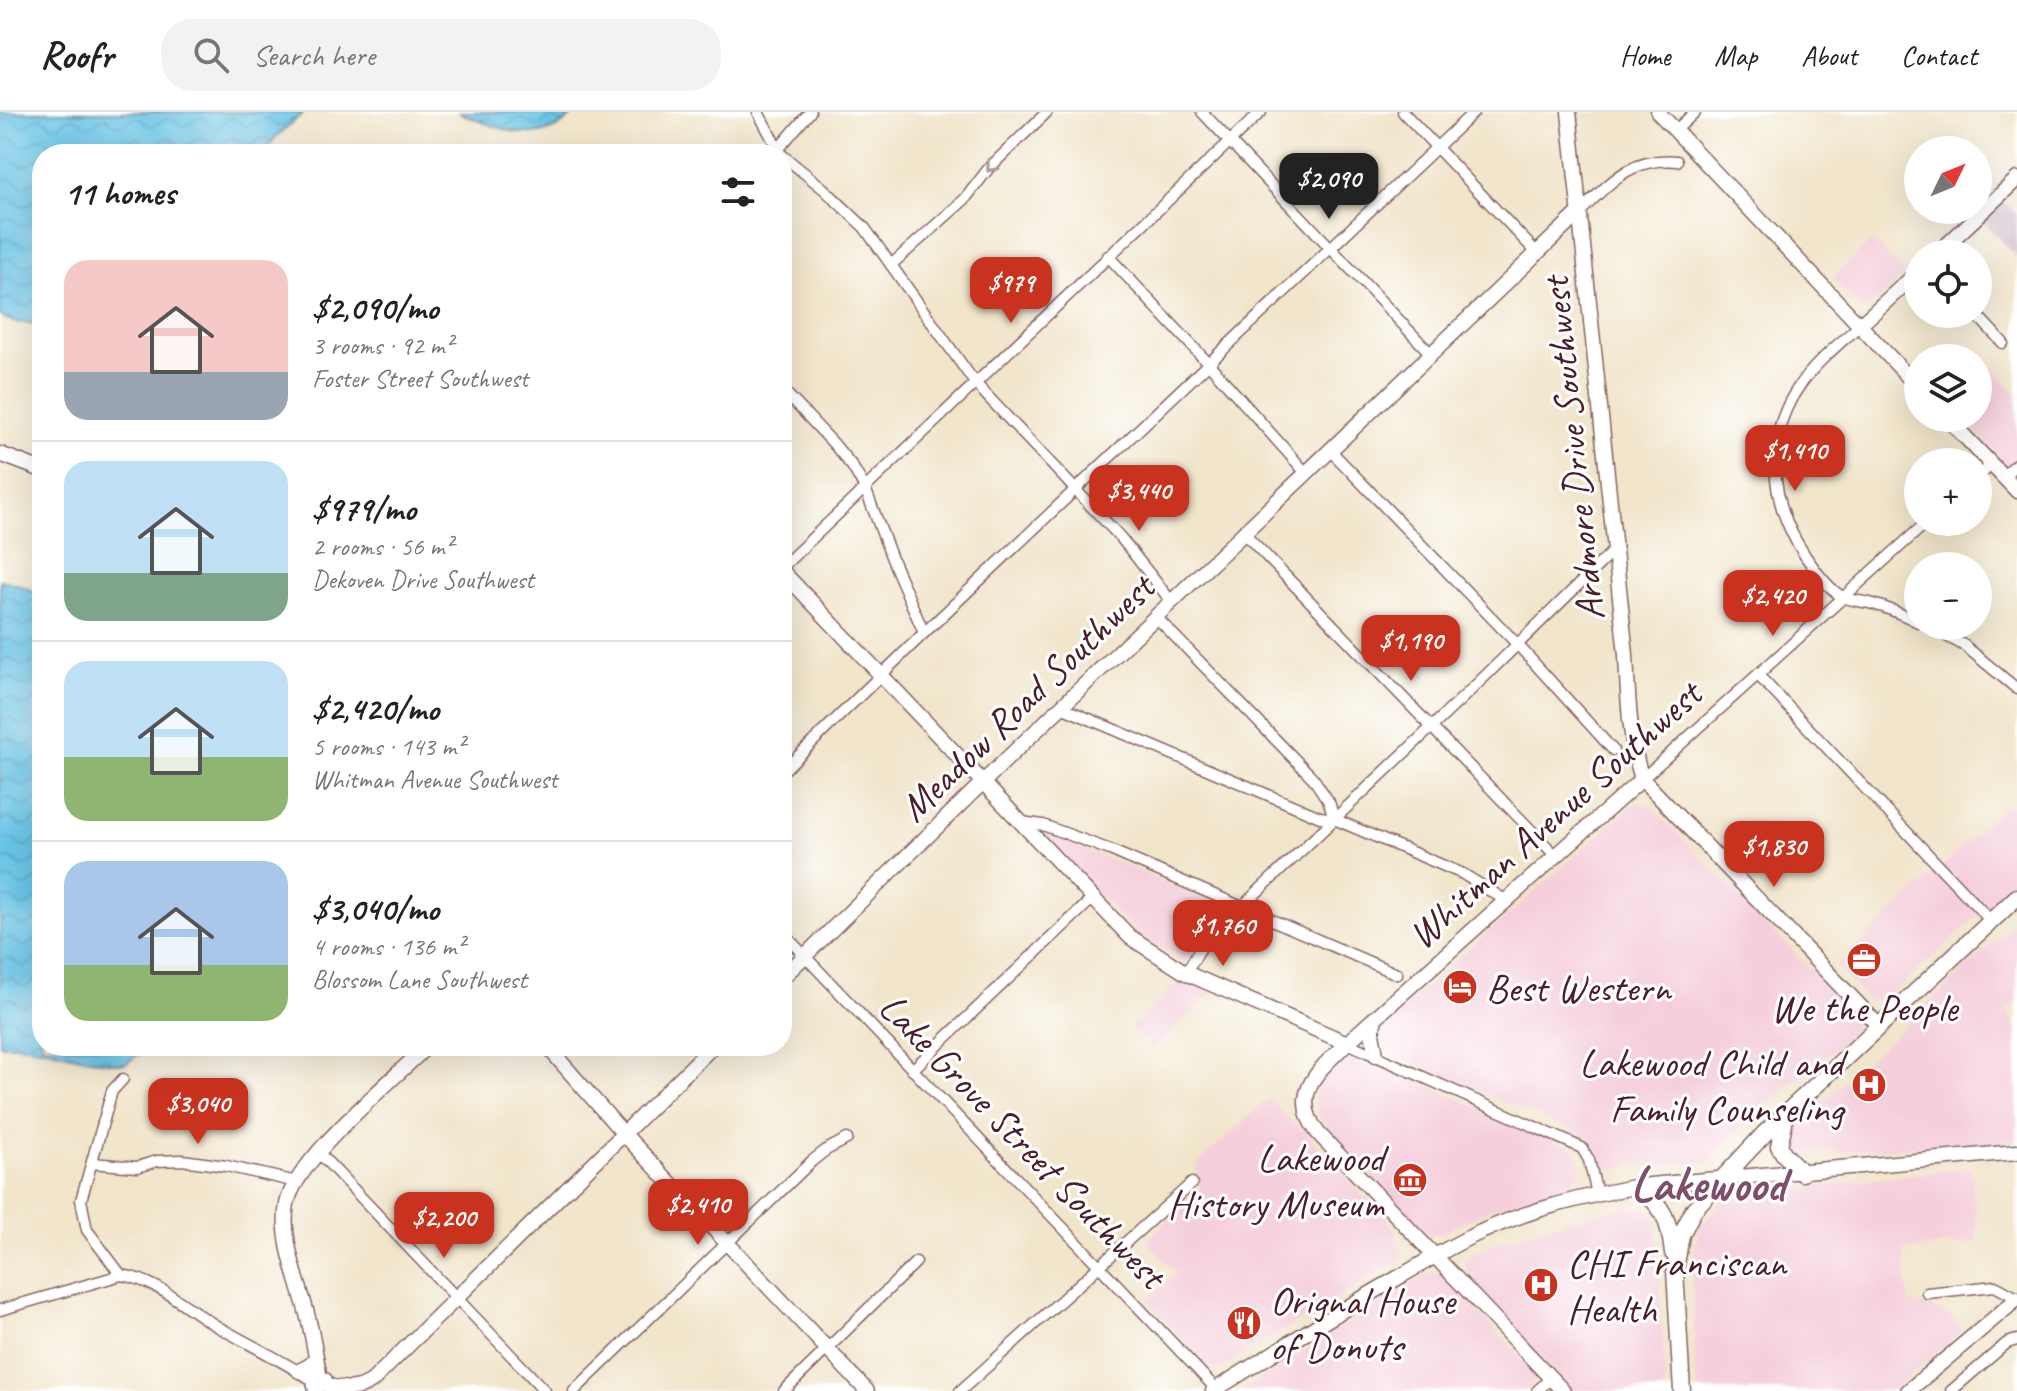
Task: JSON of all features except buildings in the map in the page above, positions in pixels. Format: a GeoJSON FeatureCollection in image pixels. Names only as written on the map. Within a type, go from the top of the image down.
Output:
{"type":"FeatureCollection","features":[{"type":"Feature","properties":{"kind":"main road"},"geometry":{"type":"LineString","coordinates":[[1675,1270],[1677,1249],[1687,1221],[1719,1180],[1786,1113],[2017,897]]}},
{"type":"Feature","properties":{"kind":"main road"},"geometry":{"type":"LineString","coordinates":[[1786,1113],[1779,1146],[1802,1173]]}},
{"type":"Feature","properties":{"kind":"main road"},"geometry":{"type":"LineString","coordinates":[[1639,1186],[1660,1206],[1668,1221],[1675,1270],[1682,1391]]}},
{"type":"Feature","properties":{"kind":"street"},"geometry":{"type":"LineString","coordinates":[[758,112],[774,144]]}},
{"type":"Feature","properties":{"kind":"street"},"geometry":{"type":"LineString","coordinates":[[786,144],[810,112]]}},
{"type":"Feature","properties":{"kind":"street"},"geometry":{"type":"LineString","coordinates":[[891,265],[965,199],[989,168],[1047,112]]}},
{"type":"Feature","properties":{"kind":"street"},"geometry":{"type":"LineString","coordinates":[[1202,112],[1431,354]]}},
{"type":"Feature","properties":{"kind":"street"},"geometry":{"type":"LineString","coordinates":[[792,559],[1261,112]]}},
{"type":"Feature","properties":{"kind":"street"},"geometry":{"type":"LineString","coordinates":[[1403,112],[1542,247],[1559,237],[1570,240],[1584,262]]}},
{"type":"Feature","properties":{"kind":"street"},"geometry":{"type":"LineString","coordinates":[[792,762],[924,633],[1474,112]]}},
{"type":"Feature","properties":{"kind":"street","name":"Ardmore Drive Southwest"},"geometry":{"type":"LineString","coordinates":[[1569,112],[1632,738],[1642,779]]}},
{"type":"Feature","properties":{"kind":"street"},"geometry":{"type":"LineString","coordinates":[[1658,112],[1904,372]]}},
{"type":"Feature","properties":{"kind":"street"},"geometry":{"type":"LineString","coordinates":[[1675,131],[1695,112]]}},
{"type":"Feature","properties":{"kind":"street","name":"Meadow Road Southwest"},"geometry":{"type":"LineString","coordinates":[[792,968],[1609,184],[1633,167],[1677,161]]}},
{"type":"Feature","properties":{"kind":"street"},"geometry":{"type":"LineString","coordinates":[[792,164],[864,227],[975,383],[1121,538],[1171,601]]}},
{"type":"Feature","properties":{"kind":"street"},"geometry":{"type":"LineString","coordinates":[[1952,240],[2017,179]]}},
{"type":"Feature","properties":{"kind":"street"},"geometry":{"type":"LineString","coordinates":[[1108,256],[1306,473]]}},
{"type":"Feature","properties":{"kind":"street"},"geometry":{"type":"LineString","coordinates":[[1904,285],[1823,359],[1798,389],[1778,434],[1773,465],[1776,491],[1790,529],[1806,557],[1843,597],[1874,604],[1904,616]]}},
{"type":"Feature","properties":{"kind":"street"},"geometry":{"type":"LineString","coordinates":[[1989,328],[2003,343]]}},
{"type":"Feature","properties":{"kind":"street"},"geometry":{"type":"LineString","coordinates":[[792,400],[852,466],[865,488],[924,633]]}},
{"type":"Feature","properties":{"kind":"street"},"geometry":{"type":"LineString","coordinates":[[1960,432],[1975,448]]}},
{"type":"Feature","properties":{"kind":"street"},"geometry":{"type":"LineString","coordinates":[[1330,450],[1517,644],[1613,750]]}},
{"type":"Feature","properties":{"kind":"street"},"geometry":{"type":"LineString","coordinates":[[0,454],[32,466]]}},
{"type":"Feature","properties":{"kind":"street"},"geometry":{"type":"LineString","coordinates":[[2003,477],[2017,463]]}},
{"type":"Feature","properties":{"kind":"street"},"geometry":{"type":"LineString","coordinates":[[1992,466],[2017,491]]}},
{"type":"Feature","properties":{"kind":"street"},"geometry":{"type":"LineString","coordinates":[[1244,533],[1556,856]]}},
{"type":"Feature","properties":{"kind":"street","name":"Whitman Avenue Southwest"},"geometry":{"type":"LineString","coordinates":[[1436,1255],[1318,1133],[1308,1114],[1306,1098],[1312,1079],[1347,1043],[1911,536]]}},
{"type":"Feature","properties":{"kind":"street"},"geometry":{"type":"LineString","coordinates":[[1186,973],[1203,944],[1614,550]]}},
{"type":"Feature","properties":{"kind":"street"},"geometry":{"type":"LineString","coordinates":[[792,580],[1130,937],[1186,973],[1582,1148],[1589,1160],[1597,1194]]}},
{"type":"Feature","properties":{"kind":"street"},"geometry":{"type":"LineString","coordinates":[[1156,617],[1313,778],[1329,802],[1334,819]]}},
{"type":"Feature","properties":{"kind":"street"},"geometry":{"type":"LineString","coordinates":[[1954,640],[2017,689]]}},
{"type":"Feature","properties":{"kind":"street"},"geometry":{"type":"LineString","coordinates":[[1758,675],[1991,921]]}},
{"type":"Feature","properties":{"kind":"street"},"geometry":{"type":"LineString","coordinates":[[1061,707],[1463,874],[1505,900]]}},
{"type":"Feature","properties":{"kind":"street"},"geometry":{"type":"LineString","coordinates":[[1642,779],[1879,1026]]}},
{"type":"Feature","properties":{"kind":"street"},"geometry":{"type":"LineString","coordinates":[[1021,822],[1043,825],[1110,850],[1397,974]]}},
{"type":"Feature","properties":{"kind":"street"},"geometry":{"type":"LineString","coordinates":[[912,1070],[1092,899]]}},
{"type":"Feature","properties":{"kind":"street","name":"Lake Grove Street Southwest"},"geometry":{"type":"LineString","coordinates":[[792,943],[1216,1390]]}},
{"type":"Feature","properties":{"kind":"street"},"geometry":{"type":"LineString","coordinates":[[1375,1018],[1373,1040],[1376,1055]]}},
{"type":"Feature","properties":{"kind":"street"},"geometry":{"type":"LineString","coordinates":[[321,1385],[287,1229],[287,1204],[297,1182],[318,1152],[417,1056]]}},
{"type":"Feature","properties":{"kind":"street"},"geometry":{"type":"LineString","coordinates":[[556,1056],[623,1133],[867,1391]]}},
{"type":"Feature","properties":{"kind":"street"},"geometry":{"type":"LineString","coordinates":[[0,1310],[121,1275],[146,1282],[321,1385],[354,1390],[367,1386],[703,1056]]}},
{"type":"Feature","properties":{"kind":"street"},"geometry":{"type":"LineString","coordinates":[[121,1275],[96,1244],[85,1224],[81,1193],[112,1091],[123,1079]]}},
{"type":"Feature","properties":{"kind":"street"},"geometry":{"type":"LineString","coordinates":[[574,1391],[812,1161],[847,1139]]}},
{"type":"Feature","properties":{"kind":"street"},"geometry":{"type":"LineString","coordinates":[[318,1152],[545,1391]]}},
{"type":"Feature","properties":{"kind":"street"},"geometry":{"type":"LineString","coordinates":[[1216,1390],[1436,1255],[1484,1230],[1597,1194],[1639,1186],[2017,1152]]}},
{"type":"Feature","properties":{"kind":"street"},"geometry":{"type":"LineString","coordinates":[[92,1163],[137,1167],[157,1161],[182,1160],[297,1182]]}},
{"type":"Feature","properties":{"kind":"street"},"geometry":{"type":"LineString","coordinates":[[960,1391],[1192,1183]]}},
{"type":"Feature","properties":{"kind":"street"},"geometry":{"type":"LineString","coordinates":[[1436,1255],[1563,1391]]}},
{"type":"Feature","properties":{"kind":"street"},"geometry":{"type":"LineString","coordinates":[[784,1391],[916,1262]]}},
{"type":"Feature","properties":{"kind":"street"},"geometry":{"type":"LineString","coordinates":[[1908,1391],[2017,1299],[1995,1286],[1927,1293]]}},
{"type":"Feature","properties":{"kind":"street"},"geometry":{"type":"LineString","coordinates":[[1951,1391],[2007,1343],[2017,1340]]}},
{"type":"Feature","properties":{"kind":"street"},"geometry":{"type":"LineString","coordinates":[[299,1371],[316,1358]]}},
{"type":"Feature","properties":{"kind":"street"},"geometry":{"type":"LineString","coordinates":[[1537,1391],[1551,1378]]}},
{"type":"Feature","properties":{"kind":"shaded area"},"geometry":{"type":"Polygon","coordinates":[[[2003,201],[2017,215],[2017,257],[1986,224],[1992,224],[1992,212],[2003,201]]]}},
{"type":"Feature","properties":{"kind":"shaded area"},"geometry":{"type":"Polygon","coordinates":[[[1872,240],[1904,273],[1868,309],[1861,309],[1832,278],[1872,240]]]}},
{"type":"Feature","properties":{"kind":"shaded area"},"geometry":{"type":"Polygon","coordinates":[[[1992,367],[2017,394],[2017,456],[2007,465],[1977,432],[1992,432],[1992,367]]]}},
{"type":"Feature","properties":{"kind":"shaded area"},"geometry":{"type":"Polygon","coordinates":[[[1635,803],[1651,807],[1849,1009],[1855,1024],[1838,1046],[1768,1103],[1710,1161],[1653,1167],[1637,1164],[1610,1170],[1599,1165],[1594,1149],[1582,1135],[1390,1053],[1379,1039],[1386,1022],[1635,803]]]}},
{"type":"Feature","properties":{"kind":"shaded area"},"geometry":{"type":"Polygon","coordinates":[[[2007,804],[2017,815],[2017,880],[1884,1001],[1869,1001],[1836,967],[2007,804]]]}},
{"type":"Feature","properties":{"kind":"shaded area"},"geometry":{"type":"Polygon","coordinates":[[[1047,833],[1222,906],[1224,916],[1200,937],[1184,962],[1139,936],[1045,838],[1047,833]]]}},
{"type":"Feature","properties":{"kind":"shaded area"},"geometry":{"type":"Polygon","coordinates":[[[2017,921],[2017,1003],[2005,1009],[2017,1029],[2017,1141],[1801,1153],[1790,1148],[1792,1131],[2017,921]]]}},
{"type":"Feature","properties":{"kind":"shaded area"},"geometry":{"type":"Polygon","coordinates":[[[1182,978],[1215,991],[1152,1050],[1130,1027],[1182,978]]]}},
{"type":"Feature","properties":{"kind":"shaded area"},"geometry":{"type":"Polygon","coordinates":[[[1361,1055],[1575,1150],[1580,1163],[1579,1176],[1575,1181],[1499,1206],[1443,1233],[1428,1235],[1347,1152],[1319,1117],[1315,1104],[1317,1089],[1325,1075],[1340,1061],[1361,1055]]]}},
{"type":"Feature","properties":{"kind":"shaded area"},"geometry":{"type":"Polygon","coordinates":[[[1269,1098],[1300,1130],[1303,1128],[1395,1228],[1403,1258],[1218,1370],[1210,1369],[1147,1301],[1176,1273],[1147,1242],[1200,1187],[1196,1165],[1269,1098]]]}},
{"type":"Feature","properties":{"kind":"shaded area"},"geometry":{"type":"Polygon","coordinates":[[[1971,1167],[1978,1242],[1904,1250],[1909,1301],[1951,1316],[1963,1330],[1891,1391],[1697,1391],[1691,1265],[1699,1229],[1723,1198],[1971,1167]]]}},
{"type":"Feature","properties":{"kind":"shaded area"},"geometry":{"type":"Polygon","coordinates":[[[1644,1206],[1656,1218],[1666,1391],[1574,1391],[1509,1323],[1466,1271],[1466,1256],[1499,1241],[1588,1214],[1644,1206]]]}},
{"type":"Feature","properties":{"kind":"shaded area"},"geometry":{"type":"Polygon","coordinates":[[[1432,1271],[1442,1274],[1540,1377],[1525,1391],[1240,1391],[1432,1271]]]}},
{"type":"Feature","properties":{"kind":"water"},"geometry":{"type":"Polygon","coordinates":[[[0,112],[304,112],[271,144],[32,144],[32,323],[12,321],[0,315],[0,112]]]}},
{"type":"Feature","properties":{"kind":"water"},"geometry":{"type":"Polygon","coordinates":[[[458,112],[570,112],[571,116],[546,132],[531,133],[501,128],[458,112]]]}},
{"type":"Feature","properties":{"kind":"water"},"geometry":{"type":"Polygon","coordinates":[[[0,580],[32,591],[32,1047],[0,1045],[0,580]]]}},
{"type":"Feature","properties":{"kind":"water"},"geometry":{"type":"Polygon","coordinates":[[[75,1056],[136,1056],[125,1064],[75,1056]]]}},
{"type":"Feature","properties":{"kind":"place","name":"We the People"},"geometry":{"type":"Point","coordinates":[1864,960]}},
{"type":"Feature","properties":{"kind":"place","name":"Best Western"},"geometry":{"type":"Point","coordinates":[1460,987]}},
{"type":"Feature","properties":{"kind":"place","name":"Lakewood Child and Family Counseling"},"geometry":{"type":"Point","coordinates":[1869,1085]}},
{"type":"Feature","properties":{"kind":"place","name":"Lakewood History Museum"},"geometry":{"type":"Point","coordinates":[1410,1180]}},
{"type":"Feature","properties":{"kind":"place","name":"CHI Franciscan Health"},"geometry":{"type":"Point","coordinates":[1541,1285]}},
{"type":"Feature","properties":{"kind":"place","name":"Orignal House of Donuts"},"geometry":{"type":"Point","coordinates":[1244,1323]}},
{"type":"Feature","properties":{"kind":"district","name":"Lakewood"},"geometry":{"type":"Point","coordinates":[1708,1183]}}]}
